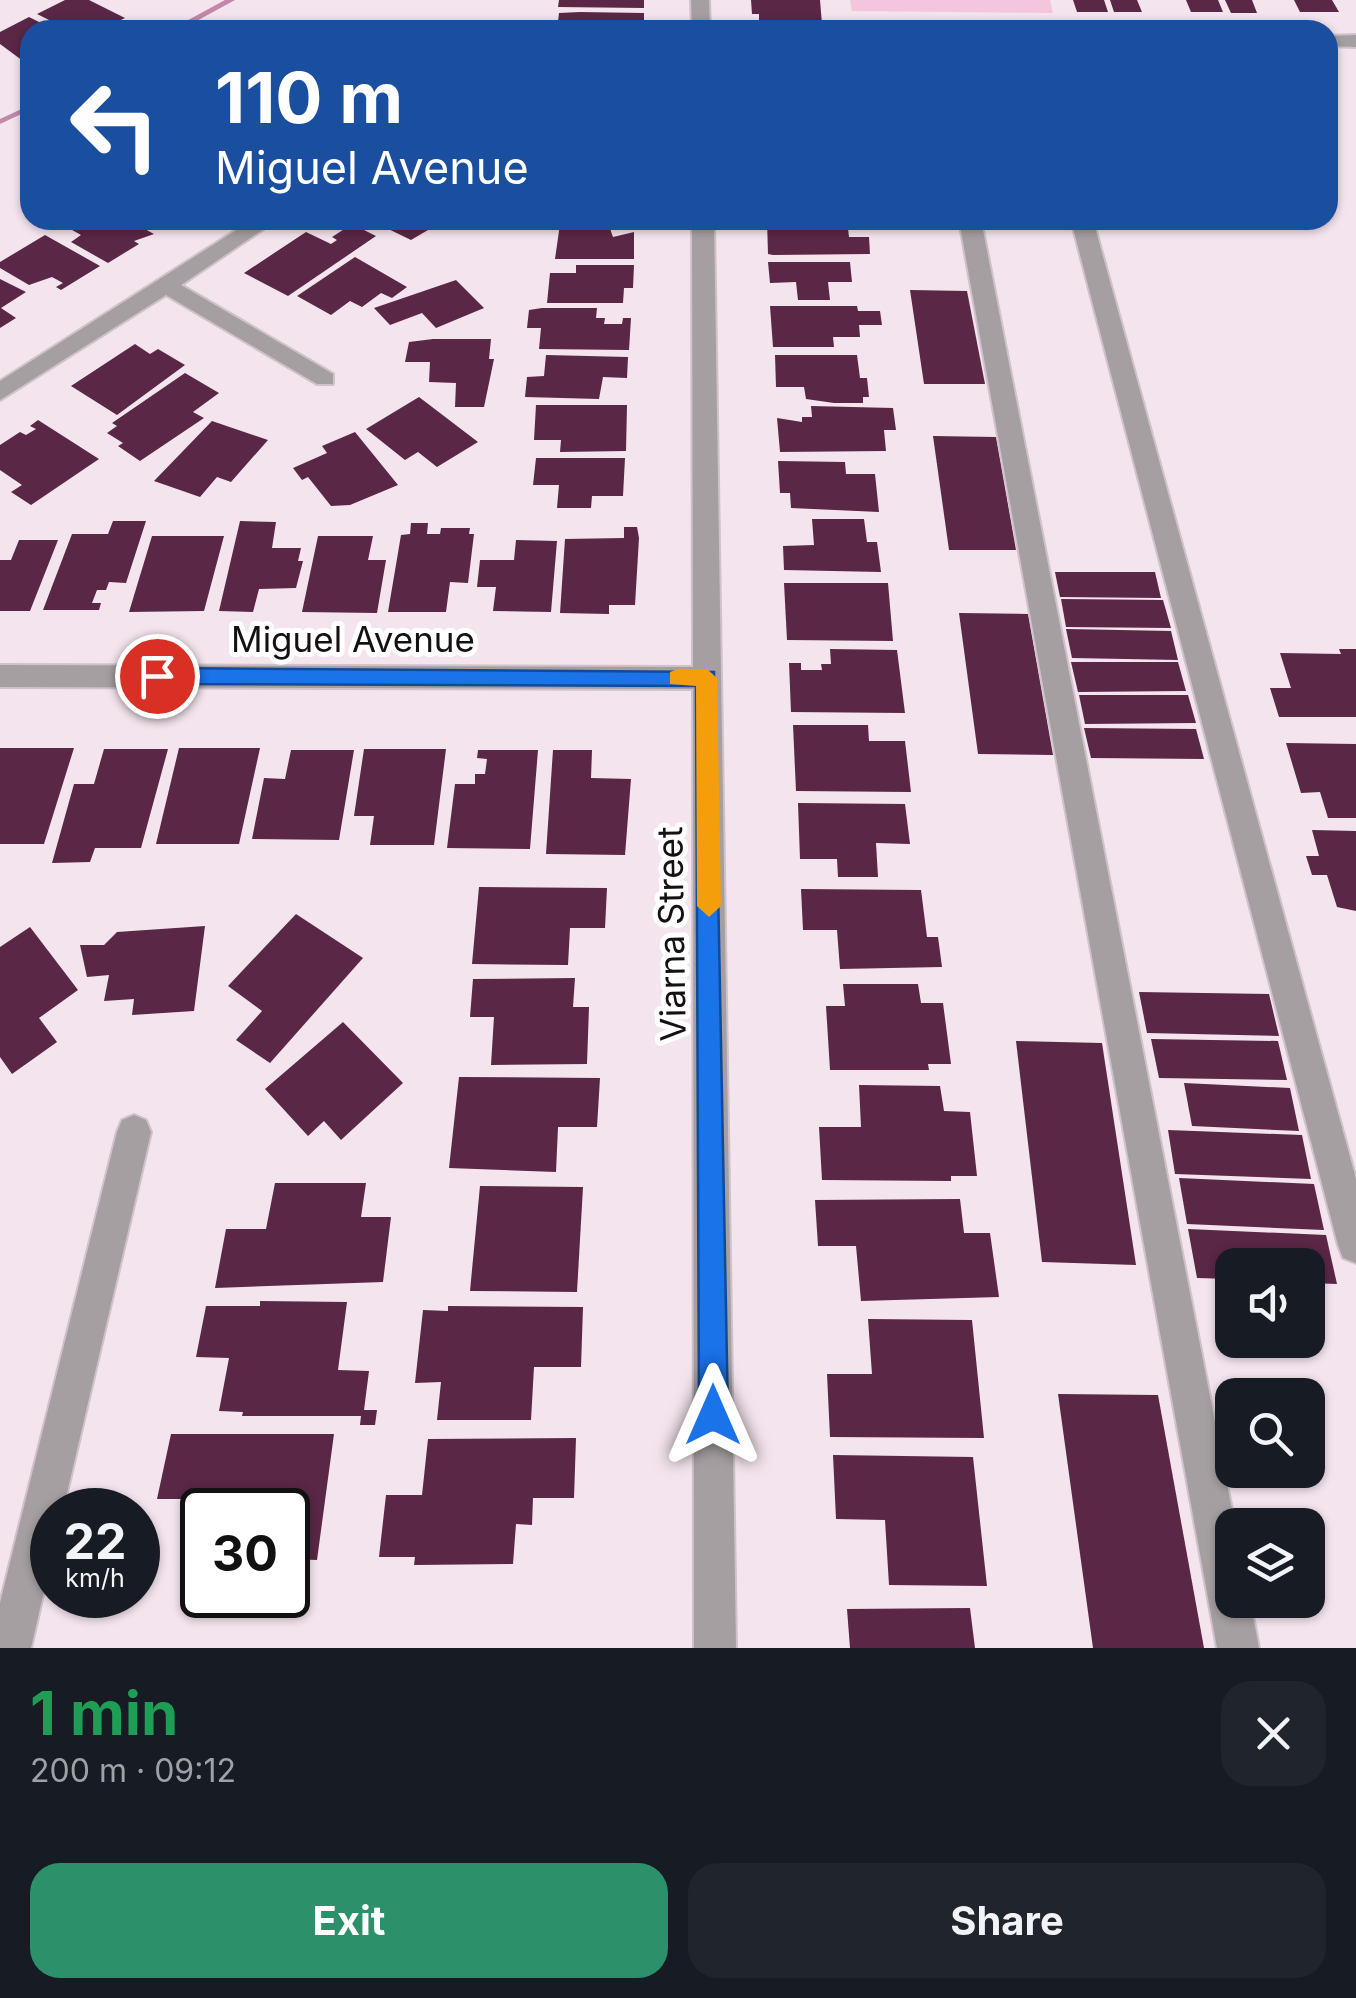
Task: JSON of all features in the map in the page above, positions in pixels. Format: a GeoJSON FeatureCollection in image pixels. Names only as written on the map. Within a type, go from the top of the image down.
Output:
{"type":"FeatureCollection","features":[{"type":"Feature","properties":{"kind":"street"},"geometry":{"type":"LineString","coordinates":[[0,392],[250,230]]}},
{"type":"Feature","properties":{"kind":"street","name":"Viarna Street"},"geometry":{"type":"LineString","coordinates":[[702,230],[715,1648]]}},
{"type":"Feature","properties":{"kind":"street"},"geometry":{"type":"LineString","coordinates":[[972,230],[1238,1648]]}},
{"type":"Feature","properties":{"kind":"street"},"geometry":{"type":"LineString","coordinates":[[1085,230],[1356,1245]]}},
{"type":"Feature","properties":{"kind":"street"},"geometry":{"type":"LineString","coordinates":[[165,284],[324,380]]}},
{"type":"Feature","properties":{"kind":"street","name":"Miguel Avenue"},"geometry":{"type":"LineString","coordinates":[[0,676],[707,678]]}},
{"type":"Feature","properties":{"kind":"street"},"geometry":{"type":"LineString","coordinates":[[10,1648],[134,1132]]}},
{"type":"Feature","properties":{"kind":"shaded area"},"geometry":{"type":"Polygon","coordinates":[[[850,0],[1050,0],[1053,13],[852,11],[850,0]]]}},
{"type":"Feature","properties":{"kind":"building"},"geometry":{"type":"Polygon","coordinates":[[[65,0],[89,0],[125,18],[49,20],[37,14],[65,0]]]}},
{"type":"Feature","properties":{"kind":"building"},"geometry":{"type":"Polygon","coordinates":[[[559,0],[644,0],[644,8],[558,7],[559,0]]]}},
{"type":"Feature","properties":{"kind":"building"},"geometry":{"type":"Polygon","coordinates":[[[751,0],[820,0],[822,20],[759,20],[759,14],[752,14],[751,0]]]}},
{"type":"Feature","properties":{"kind":"building"},"geometry":{"type":"Polygon","coordinates":[[[1073,0],[1104,0],[1108,12],[1077,12],[1073,0]]]}},
{"type":"Feature","properties":{"kind":"building"},"geometry":{"type":"Polygon","coordinates":[[[1110,0],[1137,0],[1142,12],[1114,12],[1110,0]]]}},
{"type":"Feature","properties":{"kind":"building"},"geometry":{"type":"Polygon","coordinates":[[[1186,0],[1218,0],[1223,12],[1191,12],[1186,0]]]}},
{"type":"Feature","properties":{"kind":"building"},"geometry":{"type":"Polygon","coordinates":[[[1225,0],[1252,0],[1257,13],[1231,13],[1225,0]]]}},
{"type":"Feature","properties":{"kind":"building"},"geometry":{"type":"Polygon","coordinates":[[[1294,0],[1332,0],[1339,12],[1300,12],[1294,0]]]}},
{"type":"Feature","properties":{"kind":"building"},"geometry":{"type":"Polygon","coordinates":[[[559,13],[644,13],[644,20],[558,20],[559,13]]]}},
{"type":"Feature","properties":{"kind":"building"},"geometry":{"type":"Polygon","coordinates":[[[20,22],[20,59],[0,44],[0,32],[20,22]]]}},
{"type":"Feature","properties":{"kind":"building"},"geometry":{"type":"Polygon","coordinates":[[[72,230],[147,230],[154,234],[134,241],[139,244],[108,263],[71,242],[81,235],[72,230]]]}},
{"type":"Feature","properties":{"kind":"building"},"geometry":{"type":"Polygon","coordinates":[[[343,230],[364,230],[376,236],[288,296],[244,273],[306,232],[331,244],[337,240],[332,237],[343,230]]]}},
{"type":"Feature","properties":{"kind":"building"},"geometry":{"type":"Polygon","coordinates":[[[390,230],[428,230],[411,240],[390,230]]]}},
{"type":"Feature","properties":{"kind":"building"},"geometry":{"type":"Polygon","coordinates":[[[559,230],[610,230],[613,237],[634,232],[634,259],[555,259],[559,230]]]}},
{"type":"Feature","properties":{"kind":"building"},"geometry":{"type":"Polygon","coordinates":[[[767,230],[848,230],[849,237],[869,237],[870,254],[768,254],[767,230]]]}},
{"type":"Feature","properties":{"kind":"building"},"geometry":{"type":"Polygon","coordinates":[[[45,235],[100,266],[61,290],[56,287],[63,283],[52,277],[29,285],[0,268],[0,262],[45,235]]]}},
{"type":"Feature","properties":{"kind":"building"},"geometry":{"type":"Polygon","coordinates":[[[355,257],[407,287],[392,298],[381,293],[362,307],[350,301],[331,315],[297,296],[355,257]]]}},
{"type":"Feature","properties":{"kind":"building"},"geometry":{"type":"Polygon","coordinates":[[[768,262],[850,262],[852,282],[828,282],[830,300],[798,300],[796,282],[770,283],[768,262]]]}},
{"type":"Feature","properties":{"kind":"building"},"geometry":{"type":"Polygon","coordinates":[[[576,265],[634,265],[633,288],[624,288],[623,303],[547,303],[550,273],[576,273],[576,265]]]}},
{"type":"Feature","properties":{"kind":"building"},"geometry":{"type":"Polygon","coordinates":[[[0,279],[26,292],[1,308],[16,318],[0,328],[0,279]]]}},
{"type":"Feature","properties":{"kind":"building"},"geometry":{"type":"Polygon","coordinates":[[[456,280],[484,308],[436,328],[422,313],[390,325],[374,308],[456,280]]]}},
{"type":"Feature","properties":{"kind":"building"},"geometry":{"type":"Polygon","coordinates":[[[910,290],[967,291],[985,384],[924,384],[910,290]]]}},
{"type":"Feature","properties":{"kind":"building"},"geometry":{"type":"Polygon","coordinates":[[[770,306],[857,306],[858,311],[880,311],[882,325],[859,325],[860,337],[833,337],[834,347],[773,347],[770,306]]]}},
{"type":"Feature","properties":{"kind":"building"},"geometry":{"type":"Polygon","coordinates":[[[597,308],[596,318],[605,318],[604,324],[622,324],[623,318],[631,318],[629,350],[539,349],[541,328],[527,328],[529,310],[597,308]]]}},
{"type":"Feature","properties":{"kind":"building"},"geometry":{"type":"Polygon","coordinates":[[[491,339],[489,359],[494,359],[484,407],[455,407],[456,383],[429,382],[430,362],[405,362],[409,342],[491,339]]]}},
{"type":"Feature","properties":{"kind":"building"},"geometry":{"type":"Polygon","coordinates":[[[135,344],[150,354],[158,349],[185,365],[117,415],[71,386],[135,344]]]}},
{"type":"Feature","properties":{"kind":"building"},"geometry":{"type":"Polygon","coordinates":[[[546,355],[628,357],[627,378],[603,377],[599,399],[525,397],[527,377],[544,376],[546,355]]]}},
{"type":"Feature","properties":{"kind":"building"},"geometry":{"type":"Polygon","coordinates":[[[775,355],[857,355],[860,378],[867,378],[869,397],[863,397],[863,403],[834,403],[806,399],[804,387],[776,387],[775,355]]]}},
{"type":"Feature","properties":{"kind":"building"},"geometry":{"type":"Polygon","coordinates":[[[185,373],[219,393],[193,412],[204,418],[140,461],[118,446],[123,443],[107,433],[117,426],[112,423],[185,373]]]}},
{"type":"Feature","properties":{"kind":"building"},"geometry":{"type":"Polygon","coordinates":[[[419,397],[478,442],[437,467],[418,452],[405,460],[366,429],[419,397]]]}},
{"type":"Feature","properties":{"kind":"building"},"geometry":{"type":"Polygon","coordinates":[[[536,405],[627,405],[626,451],[560,452],[561,440],[534,440],[536,405]]]}},
{"type":"Feature","properties":{"kind":"building"},"geometry":{"type":"Polygon","coordinates":[[[811,406],[893,408],[896,430],[884,430],[886,451],[780,452],[777,418],[802,422],[802,417],[812,417],[811,406]]]}},
{"type":"Feature","properties":{"kind":"building"},"geometry":{"type":"Polygon","coordinates":[[[38,420],[99,459],[31,505],[11,492],[22,485],[0,470],[0,445],[20,432],[26,435],[36,429],[30,426],[38,420]]]}},
{"type":"Feature","properties":{"kind":"building"},"geometry":{"type":"Polygon","coordinates":[[[212,421],[268,440],[231,482],[217,477],[200,497],[154,481],[212,421]]]}},
{"type":"Feature","properties":{"kind":"building"},"geometry":{"type":"Polygon","coordinates":[[[355,432],[398,485],[350,505],[331,506],[308,477],[302,480],[293,468],[327,453],[322,446],[355,432]]]}},
{"type":"Feature","properties":{"kind":"building"},"geometry":{"type":"Polygon","coordinates":[[[933,436],[996,437],[1016,550],[949,550],[933,436]]]}},
{"type":"Feature","properties":{"kind":"building"},"geometry":{"type":"Polygon","coordinates":[[[536,458],[625,458],[623,496],[592,496],[591,508],[557,508],[559,485],[533,485],[536,458]]]}},
{"type":"Feature","properties":{"kind":"building"},"geometry":{"type":"Polygon","coordinates":[[[778,461],[845,462],[846,474],[875,474],[879,512],[791,508],[790,493],[780,493],[778,461]]]}},
{"type":"Feature","properties":{"kind":"building"},"geometry":{"type":"Polygon","coordinates":[[[812,519],[864,519],[867,542],[877,542],[881,572],[784,570],[783,546],[814,545],[812,519]]]}},
{"type":"Feature","properties":{"kind":"building"},"geometry":{"type":"Polygon","coordinates":[[[113,521],[146,521],[126,583],[109,582],[106,590],[97,590],[92,603],[101,603],[99,610],[43,610],[72,534],[108,534],[113,521]]]}},
{"type":"Feature","properties":{"kind":"building"},"geometry":{"type":"Polygon","coordinates":[[[240,521],[276,522],[272,548],[301,548],[298,561],[303,561],[296,588],[259,589],[253,612],[219,611],[240,521]]]}},
{"type":"Feature","properties":{"kind":"building"},"geometry":{"type":"Polygon","coordinates":[[[411,523],[428,523],[427,534],[440,534],[441,528],[470,528],[469,534],[474,534],[468,583],[450,582],[446,612],[388,612],[401,535],[410,534],[411,523]]]}},
{"type":"Feature","properties":{"kind":"building"},"geometry":{"type":"Polygon","coordinates":[[[624,527],[637,527],[639,538],[635,605],[609,605],[609,614],[560,613],[565,539],[624,538],[624,527]]]}},
{"type":"Feature","properties":{"kind":"building"},"geometry":{"type":"Polygon","coordinates":[[[152,536],[224,536],[204,611],[129,612],[152,536]]]}},
{"type":"Feature","properties":{"kind":"building"},"geometry":{"type":"Polygon","coordinates":[[[318,536],[373,536],[368,560],[386,560],[377,613],[302,612],[318,536]]]}},
{"type":"Feature","properties":{"kind":"building"},"geometry":{"type":"Polygon","coordinates":[[[19,540],[58,540],[30,611],[0,611],[0,560],[11,560],[19,540]]]}},
{"type":"Feature","properties":{"kind":"building"},"geometry":{"type":"Polygon","coordinates":[[[516,540],[557,541],[551,612],[493,611],[496,587],[477,587],[480,560],[514,560],[516,540]]]}},
{"type":"Feature","properties":{"kind":"building"},"geometry":{"type":"Polygon","coordinates":[[[1055,572],[1155,572],[1161,598],[1060,597],[1055,572]]]}},
{"type":"Feature","properties":{"kind":"building"},"geometry":{"type":"Polygon","coordinates":[[[784,583],[888,583],[893,641],[787,640],[784,583]]]}},
{"type":"Feature","properties":{"kind":"building"},"geometry":{"type":"Polygon","coordinates":[[[1061,599],[1163,600],[1171,628],[1066,627],[1061,599]]]}},
{"type":"Feature","properties":{"kind":"building"},"geometry":{"type":"Polygon","coordinates":[[[959,613],[1028,614],[1053,755],[978,754],[959,613]]]}},
{"type":"Feature","properties":{"kind":"building"},"geometry":{"type":"Polygon","coordinates":[[[1066,629],[1171,631],[1178,660],[1072,658],[1066,629]]]}},
{"type":"Feature","properties":{"kind":"building"},"geometry":{"type":"Polygon","coordinates":[[[830,649],[897,650],[905,713],[791,712],[789,663],[801,663],[801,670],[822,670],[821,664],[831,664],[830,649]]]}},
{"type":"Feature","properties":{"kind":"building"},"geometry":{"type":"Polygon","coordinates":[[[1339,649],[1356,649],[1356,717],[1279,717],[1270,688],[1291,688],[1280,653],[1341,654],[1339,649]]]}},
{"type":"Feature","properties":{"kind":"building"},"geometry":{"type":"Polygon","coordinates":[[[1071,662],[1178,662],[1186,691],[1078,692],[1071,662]]]}},
{"type":"Feature","properties":{"kind":"building"},"geometry":{"type":"Polygon","coordinates":[[[1079,695],[1188,695],[1196,723],[1085,724],[1079,695]]]}},
{"type":"Feature","properties":{"kind":"building"},"geometry":{"type":"Polygon","coordinates":[[[793,725],[868,725],[869,741],[905,741],[911,792],[796,791],[793,725]]]}},
{"type":"Feature","properties":{"kind":"building"},"geometry":{"type":"Polygon","coordinates":[[[1084,728],[1196,729],[1204,759],[1091,758],[1084,728]]]}},
{"type":"Feature","properties":{"kind":"building"},"geometry":{"type":"Polygon","coordinates":[[[1286,743],[1356,744],[1356,818],[1328,818],[1320,792],[1301,793],[1286,743]]]}},
{"type":"Feature","properties":{"kind":"building"},"geometry":{"type":"Polygon","coordinates":[[[0,748],[74,748],[44,844],[0,844],[0,748]]]}},
{"type":"Feature","properties":{"kind":"building"},"geometry":{"type":"Polygon","coordinates":[[[179,748],[260,748],[239,844],[156,844],[179,748]]]}},
{"type":"Feature","properties":{"kind":"building"},"geometry":{"type":"Polygon","coordinates":[[[104,749],[168,749],[141,848],[95,848],[90,862],[52,863],[74,784],[94,784],[104,749]]]}},
{"type":"Feature","properties":{"kind":"building"},"geometry":{"type":"Polygon","coordinates":[[[364,749],[446,749],[434,845],[370,845],[374,816],[354,816],[364,749]]]}},
{"type":"Feature","properties":{"kind":"building"},"geometry":{"type":"Polygon","coordinates":[[[291,750],[354,750],[339,840],[252,839],[264,778],[285,779],[291,750]]]}},
{"type":"Feature","properties":{"kind":"building"},"geometry":{"type":"Polygon","coordinates":[[[478,750],[538,750],[530,849],[447,848],[455,784],[475,784],[475,774],[485,774],[487,759],[477,758],[478,750]]]}},
{"type":"Feature","properties":{"kind":"building"},"geometry":{"type":"Polygon","coordinates":[[[553,750],[592,750],[591,778],[631,779],[625,855],[546,854],[553,750]]]}},
{"type":"Feature","properties":{"kind":"building"},"geometry":{"type":"Polygon","coordinates":[[[798,803],[905,804],[910,844],[876,843],[878,877],[838,877],[837,859],[800,859],[798,803]]]}},
{"type":"Feature","properties":{"kind":"building"},"geometry":{"type":"Polygon","coordinates":[[[1312,830],[1356,831],[1356,911],[1337,907],[1327,875],[1312,875],[1306,856],[1319,856],[1312,830]]]}},
{"type":"Feature","properties":{"kind":"building"},"geometry":{"type":"Polygon","coordinates":[[[479,887],[607,888],[605,928],[570,928],[568,965],[472,964],[479,887]]]}},
{"type":"Feature","properties":{"kind":"building"},"geometry":{"type":"Polygon","coordinates":[[[801,889],[921,890],[927,937],[938,937],[942,967],[840,969],[837,930],[803,930],[801,889]]]}},
{"type":"Feature","properties":{"kind":"building"},"geometry":{"type":"Polygon","coordinates":[[[296,914],[363,958],[270,1063],[236,1040],[262,1011],[228,986],[296,914]]]}},
{"type":"Feature","properties":{"kind":"building"},"geometry":{"type":"Polygon","coordinates":[[[205,926],[194,1011],[132,1015],[134,999],[104,1001],[109,975],[87,977],[80,945],[104,945],[117,932],[205,926]]]}},
{"type":"Feature","properties":{"kind":"building"},"geometry":{"type":"Polygon","coordinates":[[[30,927],[78,990],[39,1018],[57,1042],[12,1074],[0,1057],[0,947],[30,927]]]}},
{"type":"Feature","properties":{"kind":"building"},"geometry":{"type":"Polygon","coordinates":[[[575,978],[573,1007],[589,1007],[587,1064],[491,1065],[494,1017],[470,1017],[473,979],[575,978]]]}},
{"type":"Feature","properties":{"kind":"building"},"geometry":{"type":"Polygon","coordinates":[[[843,984],[918,984],[921,1003],[943,1003],[951,1064],[928,1064],[929,1070],[830,1070],[826,1006],[845,1006],[843,984]]]}},
{"type":"Feature","properties":{"kind":"building"},"geometry":{"type":"Polygon","coordinates":[[[1139,992],[1269,994],[1279,1036],[1147,1033],[1139,992]]]}},
{"type":"Feature","properties":{"kind":"building"},"geometry":{"type":"Polygon","coordinates":[[[343,1022],[403,1083],[341,1140],[324,1121],[308,1136],[265,1089],[343,1022]]]}},
{"type":"Feature","properties":{"kind":"building"},"geometry":{"type":"Polygon","coordinates":[[[1151,1039],[1278,1041],[1287,1080],[1159,1078],[1151,1039]]]}},
{"type":"Feature","properties":{"kind":"building"},"geometry":{"type":"Polygon","coordinates":[[[1016,1041],[1102,1043],[1136,1265],[1042,1262],[1016,1041]]]}},
{"type":"Feature","properties":{"kind":"building"},"geometry":{"type":"Polygon","coordinates":[[[459,1077],[600,1078],[597,1127],[558,1127],[556,1172],[449,1168],[459,1077]]]}},
{"type":"Feature","properties":{"kind":"building"},"geometry":{"type":"Polygon","coordinates":[[[1184,1083],[1290,1088],[1299,1131],[1192,1126],[1184,1083]]]}},
{"type":"Feature","properties":{"kind":"building"},"geometry":{"type":"Polygon","coordinates":[[[859,1085],[940,1086],[944,1111],[970,1112],[977,1176],[951,1176],[951,1181],[822,1180],[819,1127],[861,1127],[859,1085]]]}},
{"type":"Feature","properties":{"kind":"building"},"geometry":{"type":"Polygon","coordinates":[[[1168,1130],[1302,1135],[1311,1179],[1175,1174],[1168,1130]]]}},
{"type":"Feature","properties":{"kind":"building"},"geometry":{"type":"Polygon","coordinates":[[[1179,1178],[1314,1184],[1324,1230],[1187,1224],[1179,1178]]]}},
{"type":"Feature","properties":{"kind":"building"},"geometry":{"type":"Polygon","coordinates":[[[275,1183],[366,1183],[361,1217],[391,1217],[383,1282],[215,1288],[226,1229],[266,1229],[275,1183]]]}},
{"type":"Feature","properties":{"kind":"building"},"geometry":{"type":"Polygon","coordinates":[[[480,1186],[583,1187],[577,1292],[470,1291],[480,1186]]]}},
{"type":"Feature","properties":{"kind":"building"},"geometry":{"type":"Polygon","coordinates":[[[960,1199],[964,1233],[990,1233],[999,1297],[861,1301],[856,1246],[818,1246],[815,1200],[960,1199]]]}},
{"type":"Feature","properties":{"kind":"building"},"geometry":{"type":"Polygon","coordinates":[[[1188,1229],[1326,1235],[1337,1284],[1325,1284],[1325,1248],[1215,1248],[1215,1279],[1197,1278],[1188,1229]]]}},
{"type":"Feature","properties":{"kind":"building"},"geometry":{"type":"Polygon","coordinates":[[[260,1301],[347,1302],[338,1370],[369,1371],[364,1410],[377,1410],[375,1425],[360,1425],[361,1416],[242,1416],[243,1412],[219,1411],[229,1358],[196,1357],[206,1306],[260,1306],[260,1301]]]}},
{"type":"Feature","properties":{"kind":"building"},"geometry":{"type":"Polygon","coordinates":[[[448,1306],[583,1307],[581,1367],[534,1367],[531,1420],[437,1420],[441,1382],[415,1383],[423,1310],[448,1311],[448,1306]]]}},
{"type":"Feature","properties":{"kind":"building"},"geometry":{"type":"Polygon","coordinates":[[[868,1319],[972,1320],[984,1438],[830,1437],[827,1374],[872,1374],[868,1319]]]}},
{"type":"Feature","properties":{"kind":"building"},"geometry":{"type":"Polygon","coordinates":[[[1058,1394],[1158,1395],[1204,1648],[1093,1648],[1058,1394]]]}},
{"type":"Feature","properties":{"kind":"building"},"geometry":{"type":"Polygon","coordinates":[[[171,1434],[334,1434],[317,1560],[310,1560],[310,1488],[180,1488],[180,1499],[160,1499],[171,1434]]]}},
{"type":"Feature","properties":{"kind":"building"},"geometry":{"type":"Polygon","coordinates":[[[576,1438],[574,1498],[533,1498],[532,1525],[516,1524],[513,1564],[414,1565],[415,1557],[379,1557],[386,1495],[422,1495],[428,1439],[576,1438]]]}},
{"type":"Feature","properties":{"kind":"building"},"geometry":{"type":"Polygon","coordinates":[[[833,1455],[973,1457],[987,1586],[889,1585],[885,1520],[836,1519],[833,1455]]]}},
{"type":"Feature","properties":{"kind":"building"},"geometry":{"type":"Polygon","coordinates":[[[970,1608],[975,1648],[850,1648],[847,1609],[970,1608]]]}},
{"type":"Feature","properties":{"kind":"waterway"},"geometry":{"type":"LineString","coordinates":[[193,20],[231,0]]}},
{"type":"Feature","properties":{"kind":"waterway"},"geometry":{"type":"LineString","coordinates":[[0,122],[20,112]]}},
{"type":"Feature","properties":{"kind":"slow traffic"},"geometry":{"type":"LineString","coordinates":[[678,678],[707,678],[709,906]]}},
{"type":"Feature","properties":{"kind":"route"},"geometry":{"type":"LineString","coordinates":[[157,676],[707,678],[713,1415]]}}]}
